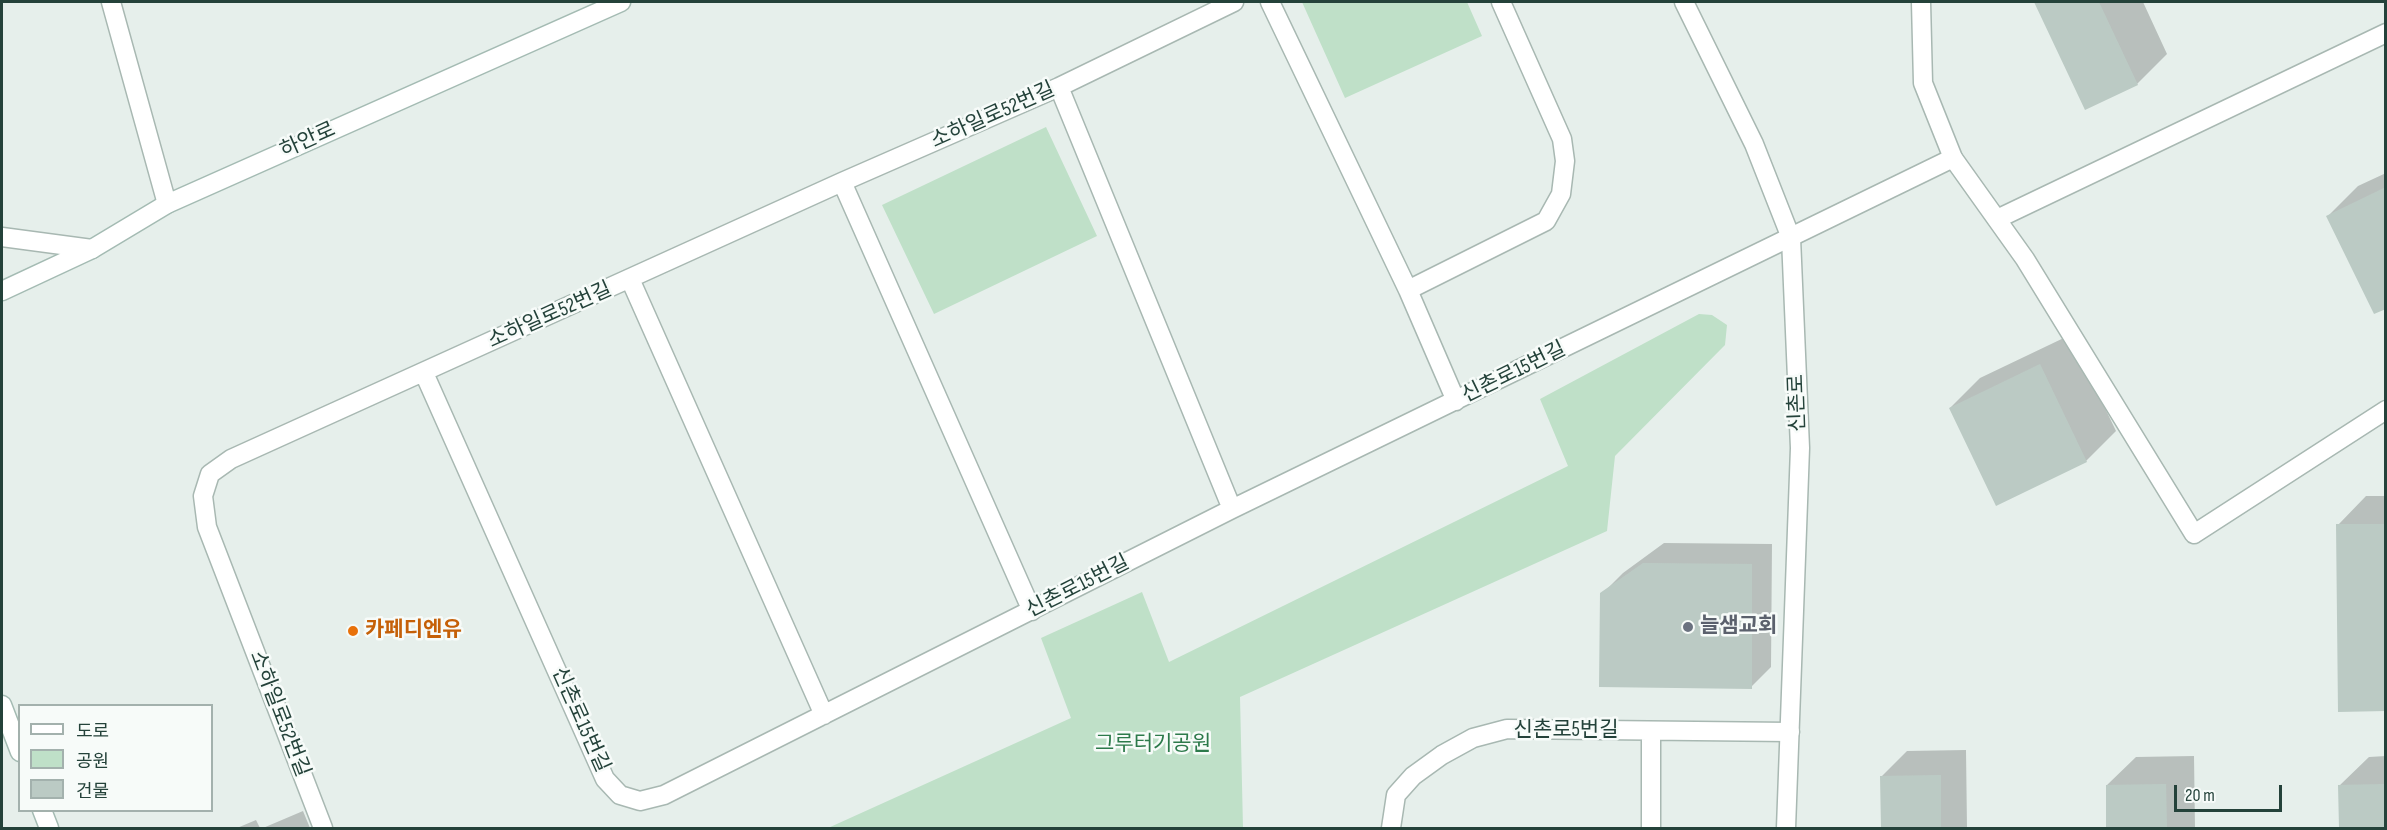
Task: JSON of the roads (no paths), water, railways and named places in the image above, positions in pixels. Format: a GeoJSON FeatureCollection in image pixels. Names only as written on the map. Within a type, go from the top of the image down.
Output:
{"type":"FeatureCollection","features":[{"type":"Feature","properties":{"kind":"street"},"geometry":{"type":"LineString","coordinates":[[111,2],[167,204]]}},
{"type":"Feature","properties":{"kind":"street","name":"하안로"},"geometry":{"type":"LineString","coordinates":[[2,291],[92,249],[167,204],[621,2]]}},
{"type":"Feature","properties":{"kind":"street","name":"소하일로52번길"},"geometry":{"type":"LineString","coordinates":[[323,828],[207,527],[203,496],[210,474],[231,459],[842,182],[1059,87],[1234,2]]}},
{"type":"Feature","properties":{"kind":"street"},"geometry":{"type":"LineString","coordinates":[[1270,2],[1408,290],[1456,401]]}},
{"type":"Feature","properties":{"kind":"street"},"geometry":{"type":"LineString","coordinates":[[1408,290],[1546,221],[1561,194],[1565,161],[1562,139],[1501,2]]}},
{"type":"Feature","properties":{"kind":"street","name":"신촌로"},"geometry":{"type":"LineString","coordinates":[[1684,2],[1754,144],[1791,238],[1800,448],[1786,828]]}},
{"type":"Feature","properties":{"kind":"street"},"geometry":{"type":"LineString","coordinates":[[1922,2],[1923,83],[1953,158],[2025,259],[2194,534],[2385,410]]}},
{"type":"Feature","properties":{"kind":"street"},"geometry":{"type":"LineString","coordinates":[[1997,219],[2385,33]]}},
{"type":"Feature","properties":{"kind":"street"},"geometry":{"type":"LineString","coordinates":[[1059,87],[1232,509]]}},
{"type":"Feature","properties":{"kind":"street","name":"신촌로15번길"},"geometry":{"type":"LineString","coordinates":[[424,373],[606,779],[620,795],[640,801],[664,795],[1232,509],[1953,158]]}},
{"type":"Feature","properties":{"kind":"street"},"geometry":{"type":"LineString","coordinates":[[842,182],[1032,610]]}},
{"type":"Feature","properties":{"kind":"street"},"geometry":{"type":"LineString","coordinates":[[2,237],[92,249]]}},
{"type":"Feature","properties":{"kind":"street"},"geometry":{"type":"LineString","coordinates":[[630,279],[824,715]]}},
{"type":"Feature","properties":{"kind":"street"},"geometry":{"type":"LineString","coordinates":[[2,705],[18,747]]}},
{"type":"Feature","properties":{"kind":"street","name":"신촌로5번길"},"geometry":{"type":"LineString","coordinates":[[1391,828],[1396,795],[1413,776],[1442,755],[1473,738],[1507,729],[1790,732]]}},
{"type":"Feature","properties":{"kind":"street"},"geometry":{"type":"LineString","coordinates":[[1651,731],[1651,828]]}},
{"type":"Feature","properties":{"kind":"street"},"geometry":{"type":"LineString","coordinates":[[43,812],[49,828]]}},
{"type":"Feature","properties":{"kind":"place","name":"늘샘교회"},"geometry":{"type":"Point","coordinates":[1688,627]}},
{"type":"Feature","properties":{"kind":"place","name":"카페디엔유"},"geometry":{"type":"Point","coordinates":[353,631]}},
{"type":"Feature","properties":{"kind":"park label","name":"그루터기공원"},"geometry":{"type":"Point","coordinates":[1153,745]}}]}
